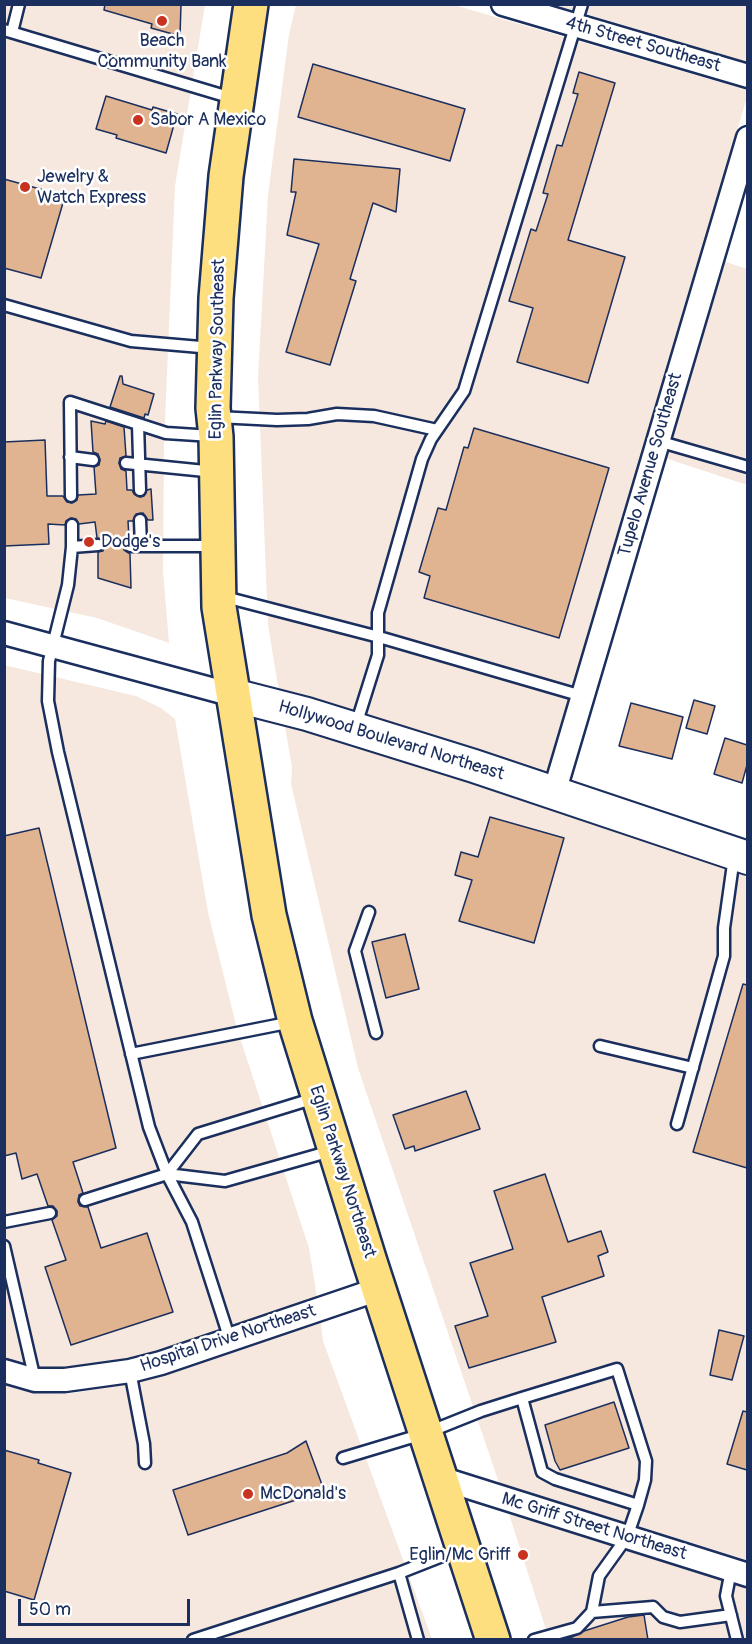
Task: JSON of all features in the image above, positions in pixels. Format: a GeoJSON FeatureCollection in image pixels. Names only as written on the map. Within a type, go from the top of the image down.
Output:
{"type":"FeatureCollection","features":[{"type":"Feature","properties":{"kind":"highway","name":"Eglin Parkway Southeast"},"geometry":{"type":"LineString","coordinates":[[233,695],[218,595],[215,472],[216,298],[226,176],[251,4]]}},
{"type":"Feature","properties":{"kind":"highway","name":"Eglin Parkway Northeast"},"geometry":{"type":"LineString","coordinates":[[233,695],[269,915],[295,1021],[490,1637]]}},
{"type":"Feature","properties":{"kind":"street","name":"4th Street Southeast"},"geometry":{"type":"LineString","coordinates":[[503,4],[579,15],[747,76]]}},
{"type":"Feature","properties":{"kind":"street","name":"Tupelo Avenue Southeast"},"geometry":{"type":"LineString","coordinates":[[554,793],[747,138]]}},
{"type":"Feature","properties":{"kind":"street","name":"Hollywood Boulevard Northeast"},"geometry":{"type":"LineString","coordinates":[[4,633],[355,728],[741,856]]}},
{"type":"Feature","properties":{"kind":"street","name":"Hollywood Boulevard Northeast"},"geometry":{"type":"LineString","coordinates":[[4,638],[29,639]]}},
{"type":"Feature","properties":{"kind":"street","name":"Hospital Drive Northeast"},"geometry":{"type":"LineString","coordinates":[[4,1371],[35,1380],[65,1380],[130,1371],[161,1363],[379,1289]]}},
{"type":"Feature","properties":{"kind":"street","name":"Mc Griff Street Northeast"},"geometry":{"type":"LineString","coordinates":[[440,1478],[739,1572]]}},
{"type":"Feature","properties":{"kind":"lane"},"geometry":{"type":"LineString","coordinates":[[20,4],[8,31],[236,99]]}},
{"type":"Feature","properties":{"kind":"lane"},"geometry":{"type":"LineString","coordinates":[[355,728],[378,656],[378,613],[422,459],[437,430],[464,391],[579,15]]}},
{"type":"Feature","properties":{"kind":"lane"},"geometry":{"type":"LineString","coordinates":[[4,305],[131,341],[215,348]]}},
{"type":"Feature","properties":{"kind":"lane"},"geometry":{"type":"LineString","coordinates":[[71,496],[70,402],[166,433],[338,414],[374,416],[437,430]]}},
{"type":"Feature","properties":{"kind":"lane"},"geometry":{"type":"LineString","coordinates":[[138,424],[140,490]]}},
{"type":"Feature","properties":{"kind":"lane"},"geometry":{"type":"LineString","coordinates":[[658,441],[747,467]]}},
{"type":"Feature","properties":{"kind":"lane"},"geometry":{"type":"LineString","coordinates":[[70,457],[93,460]]}},
{"type":"Feature","properties":{"kind":"lane"},"geometry":{"type":"LineString","coordinates":[[126,463],[215,472]]}},
{"type":"Feature","properties":{"kind":"lane"},"geometry":{"type":"LineString","coordinates":[[140,520],[135,546],[217,546]]}},
{"type":"Feature","properties":{"kind":"lane"},"geometry":{"type":"LineString","coordinates":[[72,525],[68,585],[49,661],[48,701],[61,764],[149,1127],[167,1174],[192,1221],[230,1340]]}},
{"type":"Feature","properties":{"kind":"lane"},"geometry":{"type":"LineString","coordinates":[[72,548],[99,545]]}},
{"type":"Feature","properties":{"kind":"lane"},"geometry":{"type":"LineString","coordinates":[[218,595],[379,637],[582,696]]}},
{"type":"Feature","properties":{"kind":"lane"},"geometry":{"type":"LineString","coordinates":[[677,1124],[724,956],[724,928],[741,856]]}},
{"type":"Feature","properties":{"kind":"lane"},"geometry":{"type":"LineString","coordinates":[[369,912],[355,951],[376,1033]]}},
{"type":"Feature","properties":{"kind":"lane"},"geometry":{"type":"LineString","coordinates":[[131,1054],[295,1021]]}},
{"type":"Feature","properties":{"kind":"lane"},"geometry":{"type":"LineString","coordinates":[[600,1046],[693,1068]]}},
{"type":"Feature","properties":{"kind":"lane"},"geometry":{"type":"LineString","coordinates":[[167,1174],[198,1134],[318,1097]]}},
{"type":"Feature","properties":{"kind":"lane"},"geometry":{"type":"LineString","coordinates":[[86,1200],[167,1174],[225,1181],[335,1150]]}},
{"type":"Feature","properties":{"kind":"lane"},"geometry":{"type":"LineString","coordinates":[[4,1222],[50,1213]]}},
{"type":"Feature","properties":{"kind":"lane"},"geometry":{"type":"LineString","coordinates":[[4,1246],[35,1380]]}},
{"type":"Feature","properties":{"kind":"lane"},"geometry":{"type":"LineString","coordinates":[[343,1458],[426,1433],[481,1411],[617,1369],[646,1461],[645,1480],[638,1505],[627,1537],[599,1576],[592,1612],[577,1628],[534,1640]]}},
{"type":"Feature","properties":{"kind":"lane"},"geometry":{"type":"LineString","coordinates":[[130,1371],[144,1444],[145,1463]]}},
{"type":"Feature","properties":{"kind":"lane"},"geometry":{"type":"LineString","coordinates":[[522,1398],[542,1472],[555,1479],[638,1505]]}},
{"type":"Feature","properties":{"kind":"lane"},"geometry":{"type":"LineString","coordinates":[[193,1640],[399,1573],[463,1548]]}},
{"type":"Feature","properties":{"kind":"lane"},"geometry":{"type":"LineString","coordinates":[[737,1640],[726,1596],[739,1572]]}},
{"type":"Feature","properties":{"kind":"lane"},"geometry":{"type":"LineString","coordinates":[[399,1573],[418,1640]]}},
{"type":"Feature","properties":{"kind":"lane"},"geometry":{"type":"LineString","coordinates":[[592,1612],[652,1607],[663,1617],[680,1622],[731,1615]]}},
{"type":"Feature","properties":{"kind":"shaded area"},"geometry":{"type":"Polygon","coordinates":[[[5,5],[205,5],[175,186],[164,444],[163,571],[169,643],[97,618],[5,598],[5,5]]]}},
{"type":"Feature","properties":{"kind":"shaded area"},"geometry":{"type":"Polygon","coordinates":[[[296,5],[454,5],[747,90],[747,97],[546,776],[279,692],[268,625],[258,377],[268,195],[289,34],[296,5]]]}},
{"type":"Feature","properties":{"kind":"shaded area"},"geometry":{"type":"Polygon","coordinates":[[[552,5],[747,5],[747,62],[580,12],[552,5]]]}},
{"type":"Feature","properties":{"kind":"shaded area"},"geometry":{"type":"Polygon","coordinates":[[[723,261],[747,269],[747,485],[665,458],[723,261]]]}},
{"type":"Feature","properties":{"kind":"shaded area"},"geometry":{"type":"Polygon","coordinates":[[[4,665],[136,696],[161,708],[175,719],[208,912],[237,1029],[309,1248],[317,1297],[129,1358],[65,1367],[38,1367],[5,1357],[4,665]]]}},
{"type":"Feature","properties":{"kind":"shaded area"},"geometry":{"type":"Polygon","coordinates":[[[284,721],[747,872],[747,1560],[499,1483],[358,1068],[291,784],[292,767],[284,721]]]}},
{"type":"Feature","properties":{"kind":"shaded area"},"geometry":{"type":"Polygon","coordinates":[[[321,1323],[323,1341],[432,1639],[5,1639],[4,1385],[32,1393],[66,1394],[131,1384],[163,1376],[321,1323]]]}},
{"type":"Feature","properties":{"kind":"shaded area"},"geometry":{"type":"Polygon","coordinates":[[[509,1514],[747,1588],[747,1639],[549,1639],[509,1514]]]}},
{"type":"Feature","properties":{"kind":"building","name":"Beach Community Bank"},"geometry":{"type":"Polygon","coordinates":[[[105,4],[181,4],[180,36],[151,28],[152,24],[104,10],[105,4]]]}},
{"type":"Feature","properties":{"kind":"building"},"geometry":{"type":"Polygon","coordinates":[[[313,64],[465,109],[450,161],[298,117],[313,64]]]}},
{"type":"Feature","properties":{"kind":"building"},"geometry":{"type":"Polygon","coordinates":[[[579,72],[615,83],[568,240],[625,257],[588,383],[517,362],[533,308],[509,301],[531,229],[536,231],[548,194],[543,193],[557,145],[562,146],[578,94],[573,93],[579,72]]]}},
{"type":"Feature","properties":{"kind":"building"},"geometry":{"type":"Polygon","coordinates":[[[106,96],[152,110],[153,107],[177,114],[166,153],[116,138],[117,135],[96,129],[106,96]]]}},
{"type":"Feature","properties":{"kind":"building"},"geometry":{"type":"Polygon","coordinates":[[[294,159],[400,169],[396,212],[373,203],[350,279],[356,281],[330,365],[286,352],[319,244],[287,235],[296,192],[291,192],[294,159]]]}},
{"type":"Feature","properties":{"kind":"building"},"geometry":{"type":"Polygon","coordinates":[[[4,179],[65,196],[41,278],[4,268],[4,179]]]}},
{"type":"Feature","properties":{"kind":"building"},"geometry":{"type":"Polygon","coordinates":[[[120,376],[122,376],[123,384],[154,394],[148,415],[145,414],[144,418],[110,407],[120,376]]]}},
{"type":"Feature","properties":{"kind":"building"},"geometry":{"type":"Polygon","coordinates":[[[91,421],[105,424],[106,421],[124,427],[126,456],[120,458],[119,463],[121,469],[126,471],[127,490],[132,490],[140,497],[151,489],[153,520],[148,520],[143,513],[136,514],[133,521],[128,521],[129,539],[123,545],[124,550],[130,554],[131,588],[98,578],[98,552],[103,551],[105,545],[104,540],[97,538],[95,522],[79,524],[76,519],[71,518],[66,521],[65,525],[48,524],[49,544],[4,546],[4,442],[45,440],[47,496],[63,496],[67,502],[72,503],[77,500],[78,495],[96,494],[94,467],[99,465],[100,460],[98,454],[93,452],[91,421]]]}},
{"type":"Feature","properties":{"kind":"building"},"geometry":{"type":"Polygon","coordinates":[[[474,428],[609,468],[559,638],[424,598],[430,576],[419,572],[438,508],[446,510],[464,447],[468,448],[474,428]]]}},
{"type":"Feature","properties":{"kind":"building"},"geometry":{"type":"Polygon","coordinates":[[[694,700],[715,706],[707,734],[686,728],[694,700]]]}},
{"type":"Feature","properties":{"kind":"building"},"geometry":{"type":"Polygon","coordinates":[[[631,703],[683,717],[672,759],[619,746],[631,703]]]}},
{"type":"Feature","properties":{"kind":"building"},"geometry":{"type":"Polygon","coordinates":[[[725,738],[747,745],[747,765],[742,783],[714,774],[725,738]]]}},
{"type":"Feature","properties":{"kind":"building"},"geometry":{"type":"Polygon","coordinates":[[[490,817],[564,838],[534,943],[459,921],[472,880],[455,875],[461,852],[478,857],[490,817]]]}},
{"type":"Feature","properties":{"kind":"building"},"geometry":{"type":"Polygon","coordinates":[[[39,828],[116,1148],[73,1162],[83,1193],[79,1195],[78,1202],[80,1206],[88,1207],[101,1248],[147,1233],[173,1312],[71,1345],[45,1267],[66,1260],[52,1220],[57,1216],[57,1211],[53,1206],[48,1206],[37,1174],[22,1179],[16,1153],[4,1156],[4,836],[39,828]]]}},
{"type":"Feature","properties":{"kind":"building"},"geometry":{"type":"Polygon","coordinates":[[[405,934],[419,989],[386,998],[372,942],[405,934]]]}},
{"type":"Feature","properties":{"kind":"building"},"geometry":{"type":"Polygon","coordinates":[[[743,984],[747,985],[747,1168],[693,1152],[743,984]]]}},
{"type":"Feature","properties":{"kind":"building"},"geometry":{"type":"Polygon","coordinates":[[[466,1091],[480,1129],[415,1151],[414,1146],[405,1149],[393,1115],[466,1091]]]}},
{"type":"Feature","properties":{"kind":"building"},"geometry":{"type":"Polygon","coordinates":[[[545,1174],[568,1242],[601,1231],[608,1252],[598,1256],[604,1276],[542,1297],[556,1342],[469,1368],[455,1326],[488,1316],[470,1263],[513,1249],[494,1191],[545,1174]]]}},
{"type":"Feature","properties":{"kind":"building"},"geometry":{"type":"Polygon","coordinates":[[[719,1330],[744,1336],[732,1380],[710,1375],[719,1330]]]}},
{"type":"Feature","properties":{"kind":"building"},"geometry":{"type":"Polygon","coordinates":[[[614,1402],[629,1448],[560,1470],[555,1461],[545,1425],[614,1402]]]}},
{"type":"Feature","properties":{"kind":"building"},"geometry":{"type":"Polygon","coordinates":[[[743,1411],[747,1412],[747,1470],[727,1464],[743,1411]]]}},
{"type":"Feature","properties":{"kind":"building"},"geometry":{"type":"Polygon","coordinates":[[[306,1441],[325,1493],[299,1499],[188,1535],[173,1490],[287,1453],[306,1441]]]}},
{"type":"Feature","properties":{"kind":"building"},"geometry":{"type":"Polygon","coordinates":[[[4,1450],[39,1460],[38,1463],[71,1473],[34,1600],[4,1591],[4,1450]]]}},
{"type":"Feature","properties":{"kind":"building"},"geometry":{"type":"Polygon","coordinates":[[[644,1615],[648,1640],[570,1640],[584,1631],[628,1617],[644,1615]]]}},
{"type":"Feature","properties":{"kind":"place","name":"Beach Community Bank"},"geometry":{"type":"Point","coordinates":[162,21]}},
{"type":"Feature","properties":{"kind":"place","name":"Sabor A Mexico"},"geometry":{"type":"Point","coordinates":[138,120]}},
{"type":"Feature","properties":{"kind":"place","name":"Jewelry & Watch Express"},"geometry":{"type":"Point","coordinates":[25,187]}},
{"type":"Feature","properties":{"kind":"place","name":"Dodge's"},"geometry":{"type":"Point","coordinates":[89,542]}},
{"type":"Feature","properties":{"kind":"place","name":"McDonald's"},"geometry":{"type":"Point","coordinates":[248,1494]}},
{"type":"Feature","properties":{"kind":"place","name":"Eglin/Mc Griff"},"geometry":{"type":"Point","coordinates":[523,1555]}}]}
